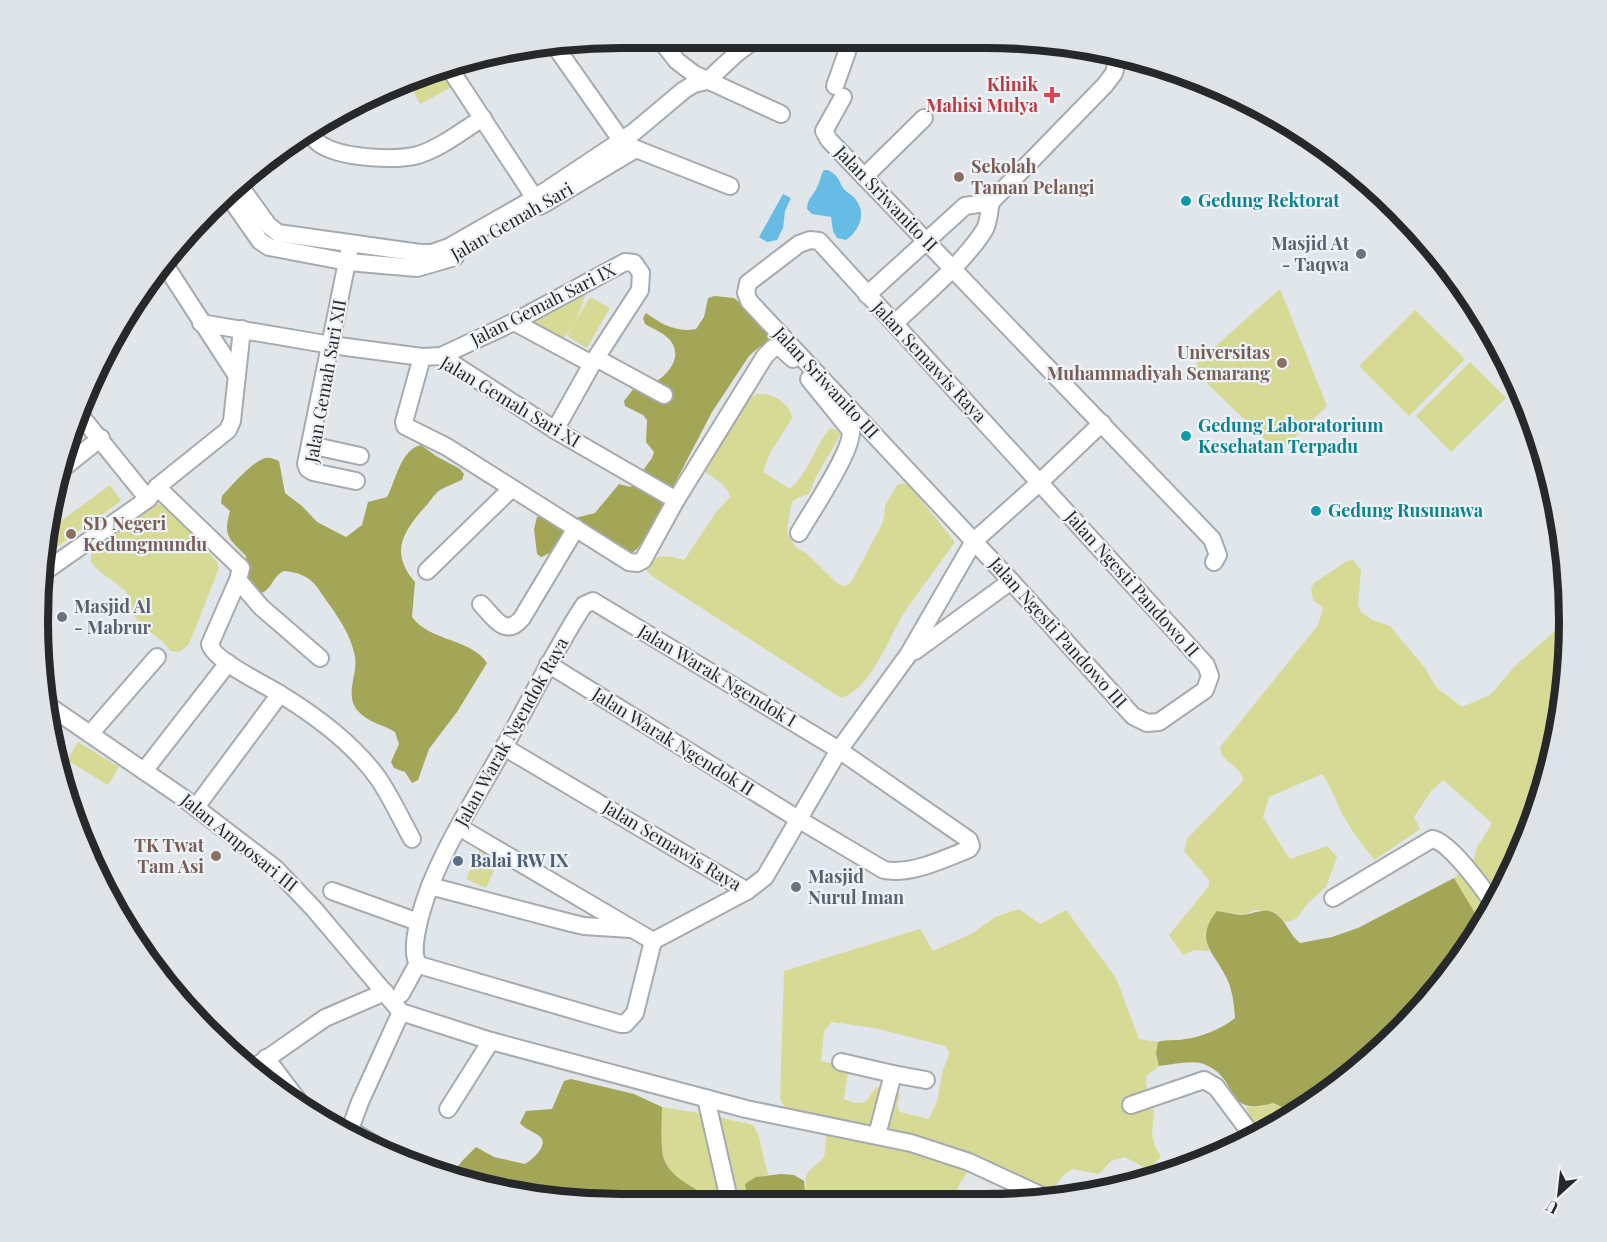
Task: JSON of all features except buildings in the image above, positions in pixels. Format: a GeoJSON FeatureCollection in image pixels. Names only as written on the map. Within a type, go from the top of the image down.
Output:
{"type":"FeatureCollection","features":[{"type":"Feature","properties":{"kind":"street"},"geometry":{"type":"LineString","coordinates":[[667,48],[677,61],[694,74],[781,114]]}},
{"type":"Feature","properties":{"kind":"street","name":"Jalan Gemah Sari"},"geometry":{"type":"LineString","coordinates":[[538,202],[634,132],[684,90],[694,84],[707,81],[744,48]]}},
{"type":"Feature","properties":{"kind":"street","name":"Jalan Sriwanito II"},"geometry":{"type":"LineString","coordinates":[[847,48],[839,92],[824,132],[829,140],[1212,539],[1218,555],[1214,562]]}},
{"type":"Feature","properties":{"kind":"street"},"geometry":{"type":"LineString","coordinates":[[559,52],[621,140],[636,149],[730,186]]}},
{"type":"Feature","properties":{"kind":"street"},"geometry":{"type":"LineString","coordinates":[[895,323],[953,267],[986,227],[991,202],[1105,85],[1114,72],[1116,64]]}},
{"type":"Feature","properties":{"kind":"street"},"geometry":{"type":"LineString","coordinates":[[453,74],[538,202]]}},
{"type":"Feature","properties":{"kind":"street"},"geometry":{"type":"LineString","coordinates":[[314,138],[331,150],[363,156],[416,156],[483,118]]}},
{"type":"Feature","properties":{"kind":"street"},"geometry":{"type":"LineString","coordinates":[[864,177],[924,118]]}},
{"type":"Feature","properties":{"kind":"street","name":"Jalan Gemah Sari"},"geometry":{"type":"LineString","coordinates":[[243,190],[267,225],[278,233],[420,253],[464,246],[538,202],[636,149]]}},
{"type":"Feature","properties":{"kind":"street","name":"Jalan Gemah Sari"},"geometry":{"type":"LineString","coordinates":[[232,201],[265,245],[274,249],[348,262],[417,268],[456,257],[464,246]]}},
{"type":"Feature","properties":{"kind":"street"},"geometry":{"type":"LineString","coordinates":[[867,295],[965,206],[991,202]]}},
{"type":"Feature","properties":{"kind":"street","name":"Jalan Sriwanito III"},"geometry":{"type":"LineString","coordinates":[[819,241],[810,240],[799,244],[748,283],[746,293],[749,301],[974,541]]}},
{"type":"Feature","properties":{"kind":"street","name":"Jalan Semawis Raya"},"geometry":{"type":"LineString","coordinates":[[819,241],[1039,483]]}},
{"type":"Feature","properties":{"kind":"street","name":"Jalan Gemah Sari XII"},"geometry":{"type":"LineString","coordinates":[[350,243],[306,464],[310,471],[356,481]]}},
{"type":"Feature","properties":{"kind":"street","name":"Jalan Gemah Sari IX"},"geometry":{"type":"LineString","coordinates":[[441,356],[514,322],[625,262],[635,264],[641,273],[640,290],[594,361]]}},
{"type":"Feature","properties":{"kind":"street"},"geometry":{"type":"LineString","coordinates":[[168,270],[237,376]]}},
{"type":"Feature","properties":{"kind":"street"},"geometry":{"type":"LineString","coordinates":[[514,322],[664,395]]}},
{"type":"Feature","properties":{"kind":"street","name":"Jalan Gemah Sari XI"},"geometry":{"type":"LineString","coordinates":[[201,323],[331,345],[422,357],[441,356],[555,430],[676,500]]}},
{"type":"Feature","properties":{"kind":"street"},"geometry":{"type":"LineString","coordinates":[[51,567],[152,493],[228,430],[232,421],[242,329]]}},
{"type":"Feature","properties":{"kind":"street"},"geometry":{"type":"LineString","coordinates":[[422,357],[404,424],[447,447],[629,562],[637,563],[643,560],[676,500],[765,356],[773,348],[781,348],[787,351],[851,431],[845,453],[799,533]]}},
{"type":"Feature","properties":{"kind":"street"},"geometry":{"type":"LineString","coordinates":[[555,430],[594,361]]}},
{"type":"Feature","properties":{"kind":"street"},"geometry":{"type":"LineString","coordinates":[[85,420],[152,493],[238,563],[241,570],[210,644],[212,650],[228,663],[313,716],[368,766],[379,779],[412,838]]}},
{"type":"Feature","properties":{"kind":"street","name":"Jalan Semawis Raya"},"geometry":{"type":"LineString","coordinates":[[504,747],[747,891],[765,877],[839,750],[908,655],[974,541],[1102,423]]}},
{"type":"Feature","properties":{"kind":"street"},"geometry":{"type":"LineString","coordinates":[[71,462],[101,438]]}},
{"type":"Feature","properties":{"kind":"street"},"geometry":{"type":"LineString","coordinates":[[310,445],[360,456]]}},
{"type":"Feature","properties":{"kind":"street","name":"Jalan Ngesti Pandowo II"},"geometry":{"type":"LineString","coordinates":[[1039,483],[1206,666],[1210,676],[1205,690]]}},
{"type":"Feature","properties":{"kind":"street"},"geometry":{"type":"LineString","coordinates":[[427,571],[511,489]]}},
{"type":"Feature","properties":{"kind":"street"},"geometry":{"type":"LineString","coordinates":[[481,604],[497,622],[509,627],[516,625],[522,618],[571,524]]}},
{"type":"Feature","properties":{"kind":"street","name":"Jalan Ngesti Pandowo III"},"geometry":{"type":"LineString","coordinates":[[974,541],[1126,710],[1140,721],[1153,724],[1159,722],[1205,690]]}},
{"type":"Feature","properties":{"kind":"street"},"geometry":{"type":"LineString","coordinates":[[238,580],[261,607],[320,658]]}},
{"type":"Feature","properties":{"kind":"street","name":"Jalan Semawis Raya"},"geometry":{"type":"LineString","coordinates":[[908,655],[1011,581]]}},
{"type":"Feature","properties":{"kind":"street","name":"Jalan Warak Ngendok Raya"},"geometry":{"type":"LineString","coordinates":[[423,966],[415,956],[418,922],[430,886],[459,827],[548,664],[584,605],[590,601],[596,602]]}},
{"type":"Feature","properties":{"kind":"street","name":"Jalan Warak Ngendok I"},"geometry":{"type":"LineString","coordinates":[[596,602],[839,750],[971,842],[969,849],[933,863]]}},
{"type":"Feature","properties":{"kind":"street"},"geometry":{"type":"LineString","coordinates":[[90,734],[157,657]]}},
{"type":"Feature","properties":{"kind":"street"},"geometry":{"type":"LineString","coordinates":[[144,771],[228,663]]}},
{"type":"Feature","properties":{"kind":"street","name":"Jalan Warak Ngendok II"},"geometry":{"type":"LineString","coordinates":[[548,664],[884,870],[898,871],[933,863]]}},
{"type":"Feature","properties":{"kind":"street"},"geometry":{"type":"LineString","coordinates":[[196,807],[280,694]]}},
{"type":"Feature","properties":{"kind":"street","name":"Jalan Amposari III"},"geometry":{"type":"LineString","coordinates":[[55,709],[196,807],[290,882],[393,993],[401,1012]]}},
{"type":"Feature","properties":{"kind":"street"},"geometry":{"type":"LineString","coordinates":[[459,827],[653,940]]}},
{"type":"Feature","properties":{"kind":"street"},"geometry":{"type":"LineString","coordinates":[[1333,898],[1432,839],[1446,846],[1488,896]]}},
{"type":"Feature","properties":{"kind":"street"},"geometry":{"type":"LineString","coordinates":[[430,886],[584,926],[632,929]]}},
{"type":"Feature","properties":{"kind":"street"},"geometry":{"type":"LineString","coordinates":[[333,891],[418,922]]}},
{"type":"Feature","properties":{"kind":"street"},"geometry":{"type":"LineString","coordinates":[[258,1064],[326,1018],[393,993],[423,966],[621,1024],[629,1021],[635,1013],[653,940],[747,891]]}},
{"type":"Feature","properties":{"kind":"street"},"geometry":{"type":"LineString","coordinates":[[351,1126],[401,1012],[491,1041],[706,1098],[911,1143],[969,1162],[1034,1192]]}},
{"type":"Feature","properties":{"kind":"street"},"geometry":{"type":"LineString","coordinates":[[448,1109],[491,1041]]}},
{"type":"Feature","properties":{"kind":"street"},"geometry":{"type":"LineString","coordinates":[[266,1058],[288,1087]]}},
{"type":"Feature","properties":{"kind":"street"},"geometry":{"type":"LineString","coordinates":[[841,1062],[926,1080]]}},
{"type":"Feature","properties":{"kind":"street"},"geometry":{"type":"LineString","coordinates":[[877,1135],[893,1074]]}},
{"type":"Feature","properties":{"kind":"street"},"geometry":{"type":"LineString","coordinates":[[1131,1105],[1204,1080],[1216,1087],[1248,1130]]}},
{"type":"Feature","properties":{"kind":"street"},"geometry":{"type":"LineString","coordinates":[[706,1098],[728,1194]]}},
{"type":"Feature","properties":{"kind":"green space"},"geometry":{"type":"Polygon","coordinates":[[[446,76],[452,87],[420,104],[412,88],[446,76]]]}},
{"type":"Feature","properties":{"kind":"green space"},"geometry":{"type":"Polygon","coordinates":[[[587,289],[574,325],[559,341],[521,322],[587,289]]]}},
{"type":"Feature","properties":{"kind":"green space"},"geometry":{"type":"Polygon","coordinates":[[[1280,289],[1327,406],[1279,453],[1191,368],[1280,289]]]}},
{"type":"Feature","properties":{"kind":"green space"},"geometry":{"type":"Polygon","coordinates":[[[715,296],[734,298],[775,332],[777,338],[759,347],[749,356],[712,412],[650,531],[638,548],[628,556],[598,545],[574,542],[567,543],[541,557],[537,554],[534,529],[537,517],[543,517],[559,526],[571,523],[575,518],[595,513],[619,484],[631,487],[652,458],[654,452],[646,442],[647,420],[643,415],[625,406],[624,401],[634,388],[652,384],[668,372],[674,361],[675,349],[663,334],[645,324],[643,318],[646,313],[670,327],[682,330],[696,329],[704,317],[708,298],[715,296]]]}},
{"type":"Feature","properties":{"kind":"green space"},"geometry":{"type":"Polygon","coordinates":[[[590,297],[610,308],[587,348],[567,336],[590,297]]]}},
{"type":"Feature","properties":{"kind":"green space"},"geometry":{"type":"Polygon","coordinates":[[[1415,310],[1465,359],[1409,416],[1359,366],[1415,310]]]}},
{"type":"Feature","properties":{"kind":"green space"},"geometry":{"type":"Polygon","coordinates":[[[1470,362],[1506,398],[1451,452],[1416,416],[1470,362]]]}},
{"type":"Feature","properties":{"kind":"green space"},"geometry":{"type":"Polygon","coordinates":[[[757,394],[774,397],[784,403],[791,412],[792,418],[770,453],[763,472],[790,489],[802,475],[830,428],[841,434],[816,477],[809,494],[792,502],[787,529],[796,547],[807,554],[837,583],[843,586],[849,584],[853,579],[882,524],[885,506],[897,485],[903,483],[909,485],[955,542],[906,610],[871,673],[862,684],[841,698],[652,576],[644,567],[653,559],[662,556],[684,560],[717,511],[730,497],[723,485],[703,470],[734,417],[757,394]]]}},
{"type":"Feature","properties":{"kind":"green space"},"geometry":{"type":"Polygon","coordinates":[[[421,445],[460,469],[464,474],[462,480],[436,494],[416,517],[405,535],[401,552],[403,562],[415,582],[412,617],[429,631],[471,649],[487,663],[457,712],[429,749],[418,780],[412,783],[405,772],[394,768],[391,762],[399,744],[395,732],[366,718],[354,705],[352,698],[355,671],[353,647],[334,612],[314,583],[294,572],[280,573],[267,590],[259,594],[246,578],[246,556],[229,536],[227,526],[230,511],[221,503],[222,496],[248,469],[260,460],[272,458],[279,461],[285,493],[317,522],[346,537],[362,525],[368,502],[387,497],[403,459],[414,448],[421,445]]]}},
{"type":"Feature","properties":{"kind":"green space"},"geometry":{"type":"Polygon","coordinates":[[[110,485],[121,501],[53,550],[57,524],[110,485]]]}},
{"type":"Feature","properties":{"kind":"green space"},"geometry":{"type":"Polygon","coordinates":[[[155,503],[161,505],[187,527],[217,562],[219,568],[191,639],[188,645],[179,652],[170,651],[140,623],[134,615],[127,593],[91,562],[91,549],[155,503]]]}},
{"type":"Feature","properties":{"kind":"green space"},"geometry":{"type":"Polygon","coordinates":[[[1353,560],[1361,570],[1358,605],[1361,612],[1372,620],[1390,626],[1425,668],[1436,687],[1462,707],[1490,695],[1516,665],[1559,628],[1558,658],[1548,733],[1529,805],[1515,840],[1500,874],[1477,916],[1454,878],[1474,859],[1477,846],[1492,823],[1443,780],[1431,791],[1414,817],[1420,829],[1375,860],[1347,823],[1322,774],[1269,797],[1263,817],[1290,859],[1327,846],[1337,857],[1326,887],[1309,902],[1296,919],[1285,922],[1274,912],[1255,910],[1244,915],[1217,911],[1205,932],[1209,951],[1195,950],[1183,955],[1169,935],[1209,886],[1209,880],[1184,851],[1187,839],[1243,781],[1239,771],[1221,753],[1220,747],[1318,625],[1323,608],[1313,600],[1311,588],[1314,583],[1347,561],[1353,560]]]}},
{"type":"Feature","properties":{"kind":"green space"},"geometry":{"type":"Polygon","coordinates":[[[78,742],[119,767],[108,785],[67,760],[78,742]]]}},
{"type":"Feature","properties":{"kind":"green space"},"geometry":{"type":"Polygon","coordinates":[[[479,850],[499,859],[486,888],[466,879],[479,850]]]}},
{"type":"Feature","properties":{"kind":"green space"},"geometry":{"type":"Polygon","coordinates":[[[1454,878],[1477,916],[1441,970],[1391,1026],[1335,1076],[1286,1108],[1273,1103],[1257,1106],[1246,1105],[1239,1101],[1217,1071],[1201,1063],[1189,1062],[1159,1066],[1156,1053],[1158,1042],[1199,1036],[1218,1029],[1235,1018],[1230,986],[1206,939],[1206,931],[1217,911],[1240,915],[1263,911],[1272,912],[1280,917],[1300,943],[1332,937],[1358,928],[1454,878]]]}},
{"type":"Feature","properties":{"kind":"green space"},"geometry":{"type":"Polygon","coordinates":[[[1019,909],[1040,924],[1066,910],[1116,978],[1139,1039],[1158,1042],[1156,1053],[1159,1066],[1146,1076],[1147,1097],[1154,1111],[1152,1135],[1155,1147],[1161,1156],[1152,1167],[1145,1168],[1125,1157],[1111,1161],[1099,1174],[1072,1169],[1051,1190],[1004,1168],[976,1159],[955,1194],[806,1194],[807,1175],[824,1158],[828,1121],[784,1106],[780,1099],[784,971],[920,929],[933,951],[973,933],[995,917],[1019,909]],[[832,1022],[824,1031],[821,1061],[839,1065],[848,1072],[844,1099],[855,1103],[866,1102],[876,1087],[896,1090],[900,1095],[897,1106],[900,1112],[929,1119],[937,1101],[943,1069],[948,1058],[949,1051],[945,1046],[875,1028],[832,1022]]]}},
{"type":"Feature","properties":{"kind":"green space"},"geometry":{"type":"Polygon","coordinates":[[[571,1079],[634,1094],[662,1107],[662,1148],[667,1166],[685,1183],[704,1194],[584,1193],[509,1183],[455,1169],[476,1147],[494,1157],[525,1164],[537,1154],[543,1145],[537,1134],[520,1123],[526,1111],[552,1109],[564,1081],[571,1079]]]}},
{"type":"Feature","properties":{"kind":"green space"},"geometry":{"type":"Polygon","coordinates":[[[1273,1103],[1286,1108],[1254,1127],[1246,1107],[1260,1107],[1273,1103]]]}},
{"type":"Feature","properties":{"kind":"green space"},"geometry":{"type":"Polygon","coordinates":[[[662,1107],[753,1125],[758,1134],[768,1175],[756,1177],[748,1194],[703,1194],[692,1188],[671,1170],[664,1158],[662,1107]]]}},
{"type":"Feature","properties":{"kind":"green space"},"geometry":{"type":"Polygon","coordinates":[[[794,1175],[804,1181],[805,1194],[747,1194],[745,1184],[756,1177],[794,1175]]]}},
{"type":"Feature","properties":{"kind":"water"},"geometry":{"type":"Polygon","coordinates":[[[824,170],[828,170],[838,178],[843,188],[854,197],[861,211],[858,227],[846,240],[837,238],[833,231],[831,217],[812,214],[807,209],[824,170]]]}},
{"type":"Feature","properties":{"kind":"water"},"geometry":{"type":"Polygon","coordinates":[[[783,194],[791,198],[785,211],[783,228],[777,240],[767,242],[759,237],[783,194]]]}},
{"type":"Feature","properties":{"kind":"place","name":"Klinik Mahisi Mulya"},"geometry":{"type":"Point","coordinates":[1052,95]}},
{"type":"Feature","properties":{"kind":"place","name":"Sekolah Taman Pelangi"},"geometry":{"type":"Point","coordinates":[959,177]}},
{"type":"Feature","properties":{"kind":"place","name":"Gedung Rektorat"},"geometry":{"type":"Point","coordinates":[1186,201]}},
{"type":"Feature","properties":{"kind":"place","name":"Masjid At - Taqwa"},"geometry":{"type":"Point","coordinates":[1361,254]}},
{"type":"Feature","properties":{"kind":"place","name":"Universitas Muhammadiyah Semarang"},"geometry":{"type":"Point","coordinates":[1282,363]}},
{"type":"Feature","properties":{"kind":"place","name":"Gedung Laboratorium Kesehatan Terpadu"},"geometry":{"type":"Point","coordinates":[1186,436]}},
{"type":"Feature","properties":{"kind":"place","name":"Gedung Rusunawa"},"geometry":{"type":"Point","coordinates":[1316,511]}},
{"type":"Feature","properties":{"kind":"place","name":"SD Negeri Kedungmundu"},"geometry":{"type":"Point","coordinates":[71,534]}},
{"type":"Feature","properties":{"kind":"place","name":"Masjid Al - Mabrur"},"geometry":{"type":"Point","coordinates":[62,617]}},
{"type":"Feature","properties":{"kind":"place","name":"TK Twat Tam Asi"},"geometry":{"type":"Point","coordinates":[216,856]}},
{"type":"Feature","properties":{"kind":"place","name":"Balai RW IX"},"geometry":{"type":"Point","coordinates":[458,861]}},
{"type":"Feature","properties":{"kind":"place","name":"Masjid Nurul Iman"},"geometry":{"type":"Point","coordinates":[796,887]}}]}
